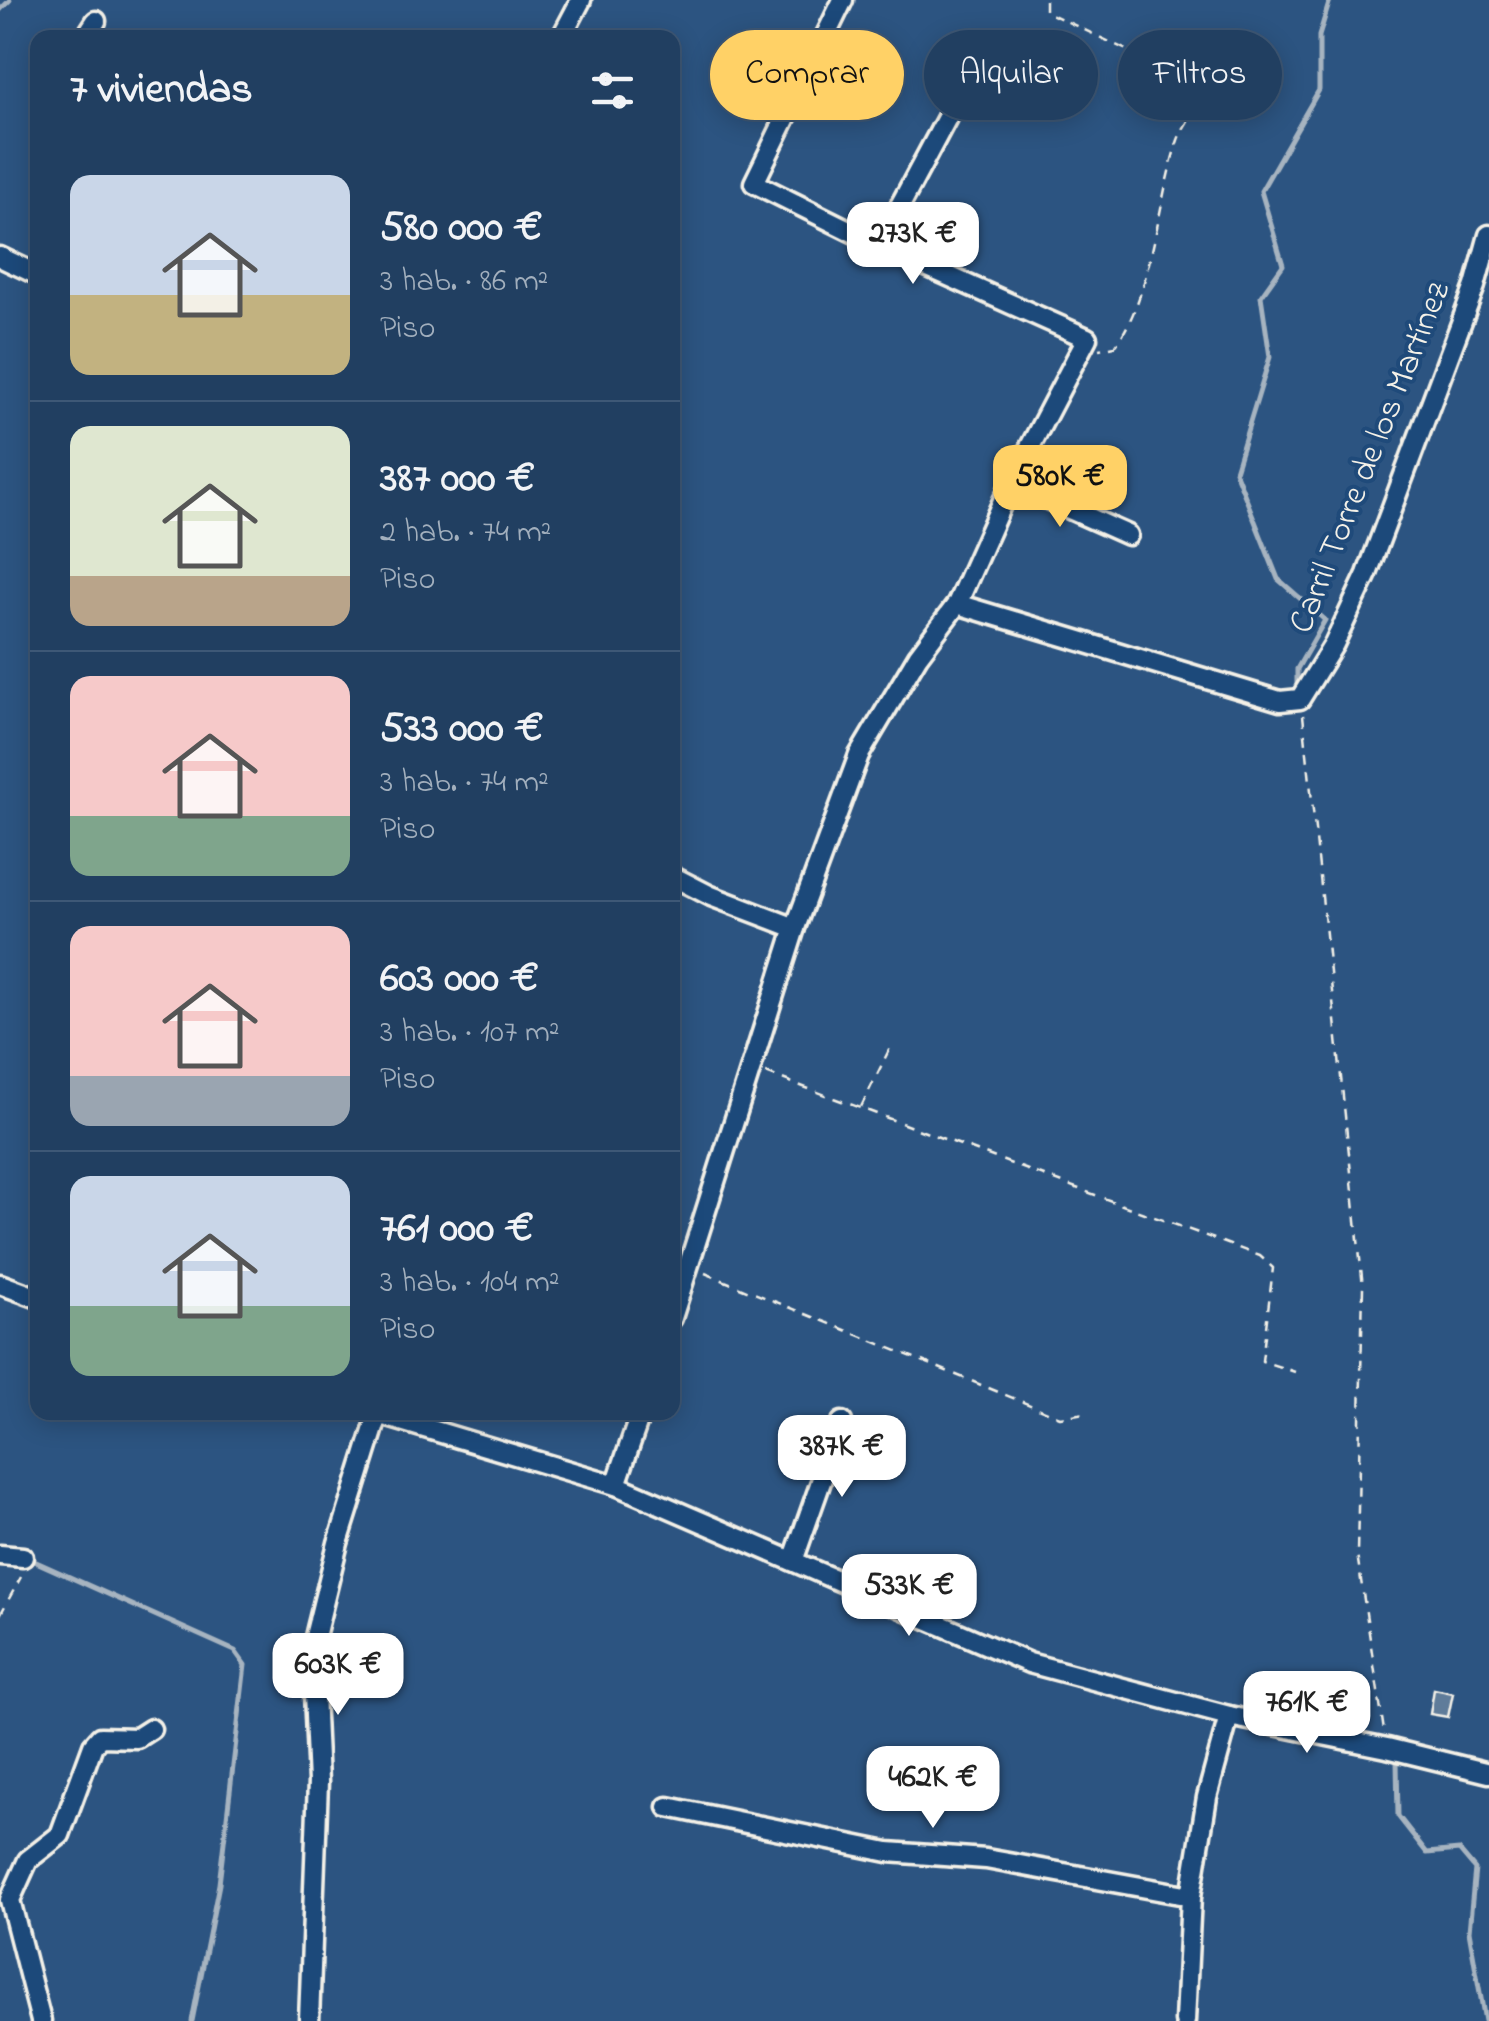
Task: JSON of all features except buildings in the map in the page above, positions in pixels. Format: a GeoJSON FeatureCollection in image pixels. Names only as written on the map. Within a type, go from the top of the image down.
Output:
{"type":"FeatureCollection","features":[{"type":"Feature","properties":{"kind":"street"},"geometry":{"type":"LineString","coordinates":[[565,30],[580,0]]}},
{"type":"Feature","properties":{"kind":"street"},"geometry":{"type":"LineString","coordinates":[[680,1295],[795,928],[859,755],[918,656],[957,604],[1011,482],[1087,338],[879,245],[754,183],[843,0]]}},
{"type":"Feature","properties":{"kind":"street"},"geometry":{"type":"LineString","coordinates":[[90,30],[96,21]]}},
{"type":"Feature","properties":{"kind":"street"},"geometry":{"type":"LineString","coordinates":[[879,245],[946,120]]}},
{"type":"Feature","properties":{"kind":"street","name":"Carril Torre de los Martínez"},"geometry":{"type":"LineString","coordinates":[[1300,699],[1334,644],[1367,574],[1470,300],[1489,236]]}},
{"type":"Feature","properties":{"kind":"street"},"geometry":{"type":"LineString","coordinates":[[0,257],[30,272]]}},
{"type":"Feature","properties":{"kind":"street"},"geometry":{"type":"LineString","coordinates":[[1011,482],[1128,534]]}},
{"type":"Feature","properties":{"kind":"street"},"geometry":{"type":"LineString","coordinates":[[957,604],[1280,700],[1300,699]]}},
{"type":"Feature","properties":{"kind":"street"},"geometry":{"type":"LineString","coordinates":[[680,880],[795,928]]}},
{"type":"Feature","properties":{"kind":"street"},"geometry":{"type":"LineString","coordinates":[[0,1284],[30,1295]]}},
{"type":"Feature","properties":{"kind":"street"},"geometry":{"type":"LineString","coordinates":[[309,2021],[318,1782],[312,1648],[372,1420]]}},
{"type":"Feature","properties":{"kind":"street"},"geometry":{"type":"LineString","coordinates":[[394,1420],[616,1485],[1029,1663],[1229,1716],[1489,1773]]}},
{"type":"Feature","properties":{"kind":"street"},"geometry":{"type":"LineString","coordinates":[[616,1485],[638,1420]]}},
{"type":"Feature","properties":{"kind":"street"},"geometry":{"type":"LineString","coordinates":[[793,1560],[842,1422]]}},
{"type":"Feature","properties":{"kind":"street"},"geometry":{"type":"LineString","coordinates":[[0,1555],[23,1557]]}},
{"type":"Feature","properties":{"kind":"street"},"geometry":{"type":"LineString","coordinates":[[1185,2021],[1191,1896],[1207,1797],[1229,1716]]}},
{"type":"Feature","properties":{"kind":"street"},"geometry":{"type":"LineString","coordinates":[[40,2021],[5,1898],[28,1860],[60,1835],[93,1745],[100,1737],[136,1738],[151,1729]]}},
{"type":"Feature","properties":{"kind":"street"},"geometry":{"type":"LineString","coordinates":[[668,1807],[888,1852],[986,1859],[1191,1896]]}},
{"type":"Feature","properties":{"kind":"path"},"geometry":{"type":"LineString","coordinates":[[1045,0],[1045,11],[1187,79],[1198,96],[1179,137],[1127,330],[1116,346],[1104,350],[1083,344]]}},
{"type":"Feature","properties":{"kind":"path"},"geometry":{"type":"LineString","coordinates":[[1300,699],[1363,1287],[1357,1554],[1387,1748]]}},
{"type":"Feature","properties":{"kind":"path"},"geometry":{"type":"LineString","coordinates":[[861,1108],[891,1046]]}},
{"type":"Feature","properties":{"kind":"path"},"geometry":{"type":"LineString","coordinates":[[751,1068],[1260,1256],[1273,1268],[1262,1361],[1295,1372]]}},
{"type":"Feature","properties":{"kind":"path"},"geometry":{"type":"LineString","coordinates":[[690,1267],[1060,1417],[1085,1413]]}},
{"type":"Feature","properties":{"kind":"path"},"geometry":{"type":"LineString","coordinates":[[0,1615],[22,1575],[23,1557]]}},
{"type":"Feature","properties":{"kind":"waterway"},"geometry":{"type":"LineString","coordinates":[[0,10],[10,0]]}},
{"type":"Feature","properties":{"kind":"waterway"},"geometry":{"type":"LineString","coordinates":[[1297,692],[1297,669],[1325,620],[1278,579],[1235,471],[1270,357],[1261,296],[1283,265],[1261,191],[1319,90],[1319,36],[1330,0]]}},
{"type":"Feature","properties":{"kind":"waterway"},"geometry":{"type":"LineString","coordinates":[[25,1557],[235,1651],[245,1665],[219,1884],[192,2021]]}},
{"type":"Feature","properties":{"kind":"waterway"},"geometry":{"type":"LineString","coordinates":[[1397,1761],[1398,1816],[1427,1853],[1459,1850],[1475,1869],[1469,1931],[1485,2021]]}}]}
